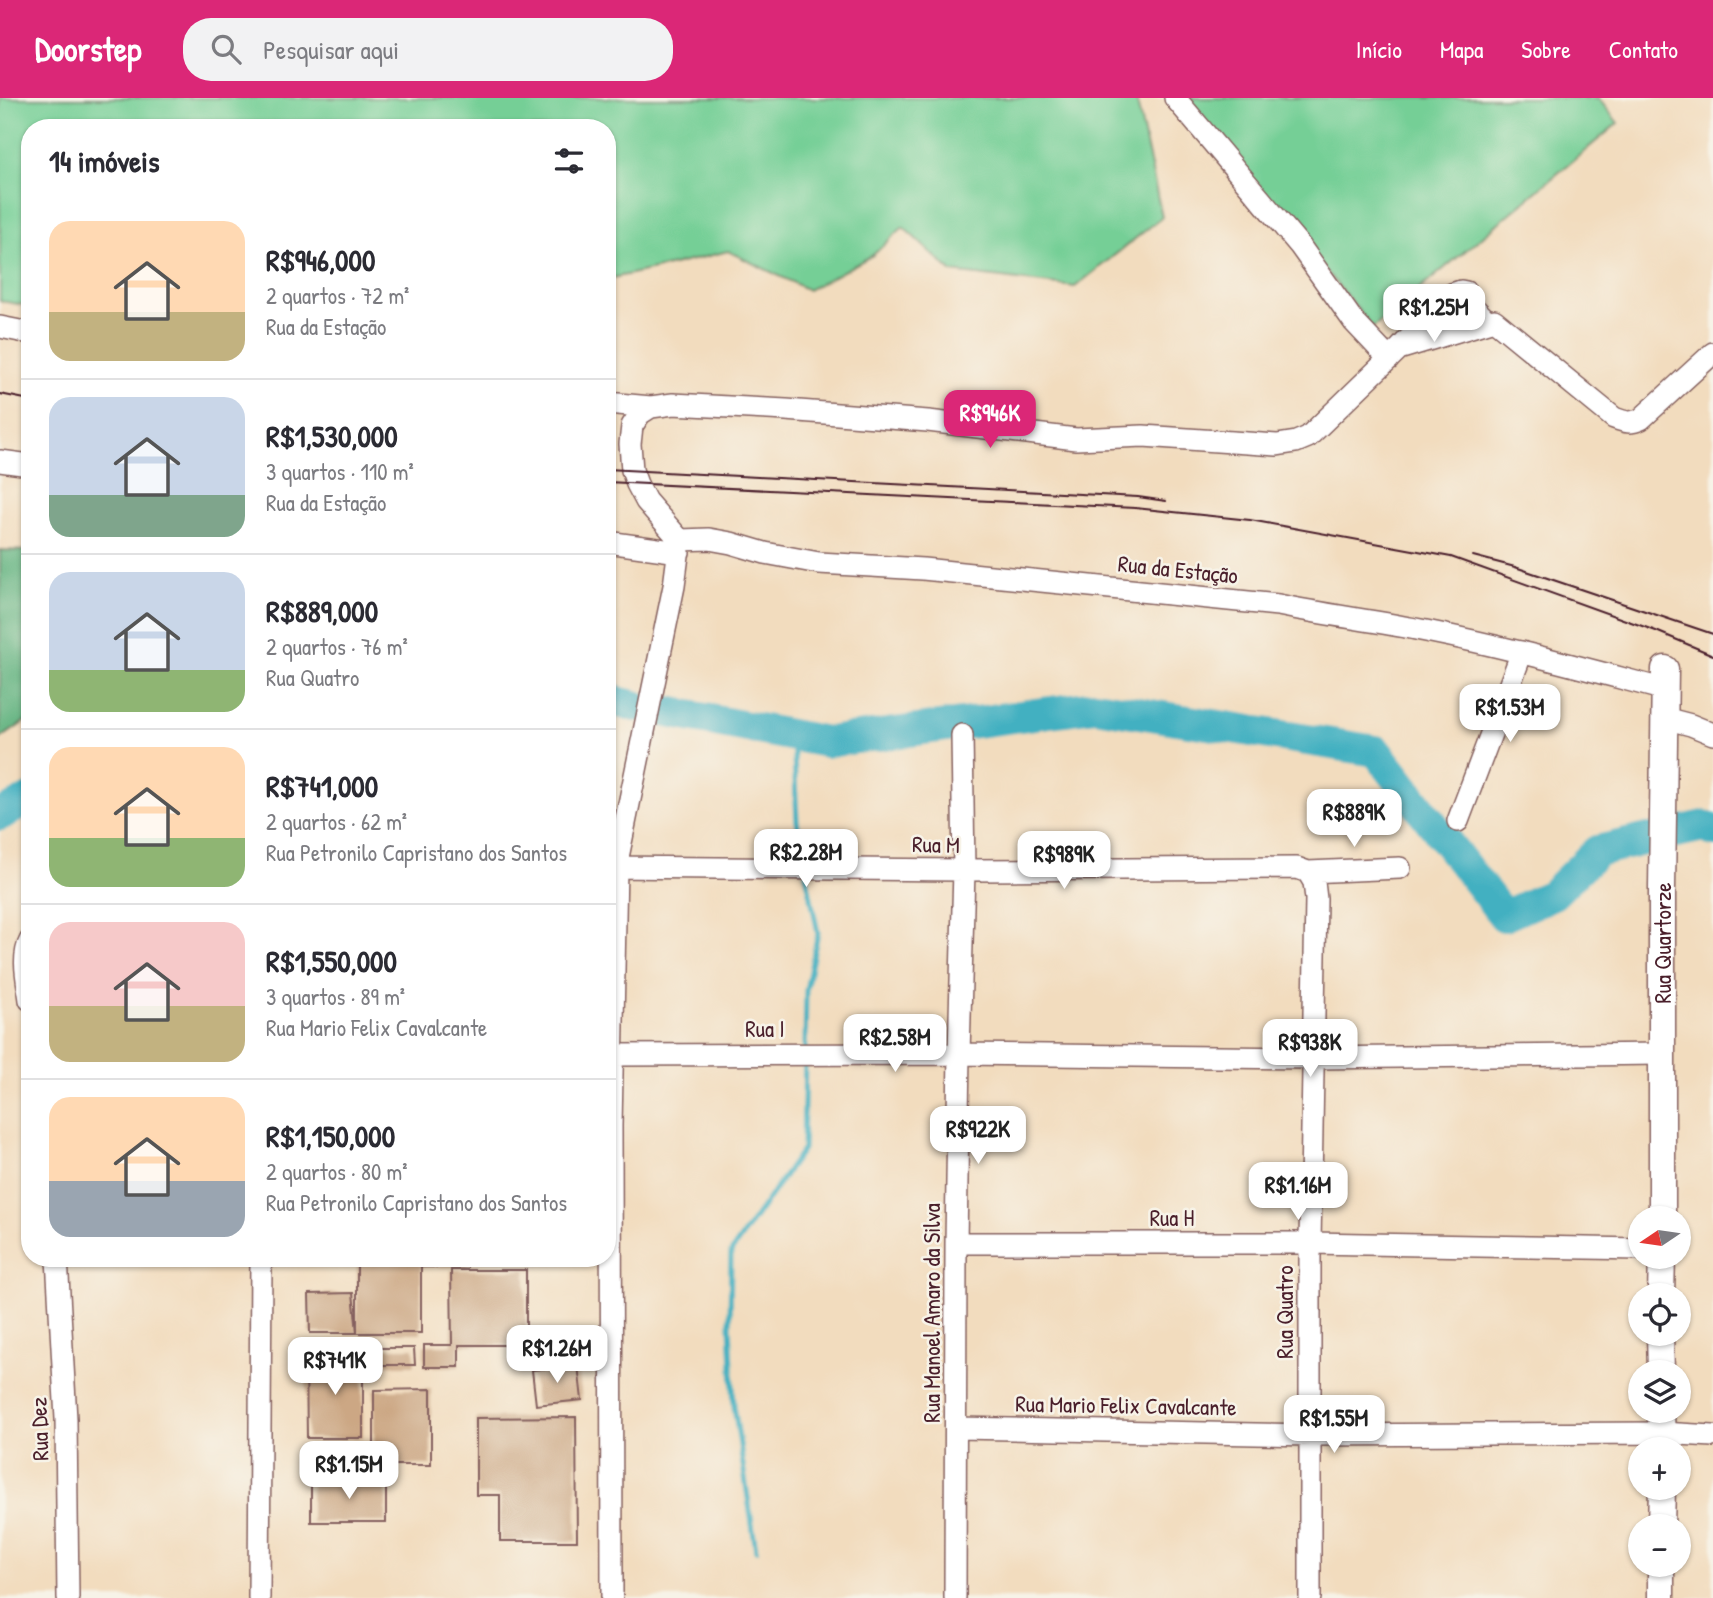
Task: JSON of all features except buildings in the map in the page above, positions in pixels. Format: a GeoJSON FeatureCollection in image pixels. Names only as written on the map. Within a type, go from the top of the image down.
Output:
{"type":"FeatureCollection","features":[{"type":"Feature","properties":{"kind":"street"},"geometry":{"type":"LineString","coordinates":[[1175,98],[1300,246],[1354,322],[1395,354]]}},
{"type":"Feature","properties":{"kind":"street"},"geometry":{"type":"LineString","coordinates":[[616,403],[651,407],[673,404],[786,410],[928,421],[1076,439],[1143,436],[1278,445],[1308,437],[1395,354],[1452,294],[1466,292]]}},
{"type":"Feature","properties":{"kind":"street"},"geometry":{"type":"LineString","coordinates":[[1395,354],[1494,320],[1614,418],[1626,423],[1641,419],[1713,353]]}},
{"type":"Feature","properties":{"kind":"street"},"geometry":{"type":"LineString","coordinates":[[0,327],[21,331]]}},
{"type":"Feature","properties":{"kind":"street"},"geometry":{"type":"LineString","coordinates":[[616,849],[674,586],[679,546],[636,484],[632,470],[632,426],[640,414],[651,407]]}},
{"type":"Feature","properties":{"kind":"street"},"geometry":{"type":"LineString","coordinates":[[0,461],[21,464]]}},
{"type":"Feature","properties":{"kind":"street","name":"Rua da Estação"},"geometry":{"type":"LineString","coordinates":[[616,542],[679,546],[709,539],[819,563],[923,569],[1278,605],[1425,631],[1522,653],[1665,680]]}},
{"type":"Feature","properties":{"kind":"street"},"geometry":{"type":"LineString","coordinates":[[1458,821],[1522,653]]}},
{"type":"Feature","properties":{"kind":"street","name":"Rua Quartorze"},"geometry":{"type":"LineString","coordinates":[[1662,1206],[1665,680]]}},
{"type":"Feature","properties":{"kind":"street"},"geometry":{"type":"LineString","coordinates":[[1664,718],[1713,734]]}},
{"type":"Feature","properties":{"kind":"street","name":"Rua Manoel Amaro da Silva"},"geometry":{"type":"LineString","coordinates":[[955,1598],[956,1243],[964,870],[962,735]]}},
{"type":"Feature","properties":{"kind":"street","name":"Rua M"},"geometry":{"type":"LineString","coordinates":[[616,867],[964,870],[1400,868]]}},
{"type":"Feature","properties":{"kind":"street","name":"Rua Quatro"},"geometry":{"type":"LineString","coordinates":[[1303,870],[1314,881],[1316,899],[1310,1243],[1310,1598]]}},
{"type":"Feature","properties":{"kind":"street","name":"Rua I"},"geometry":{"type":"LineString","coordinates":[[616,1055],[833,1053],[1313,1058],[1662,1054]]}},
{"type":"Feature","properties":{"kind":"street","name":"Rua H"},"geometry":{"type":"LineString","coordinates":[[956,1243],[1310,1243],[1628,1249]]}},
{"type":"Feature","properties":{"kind":"street","name":"Rua Dez"},"geometry":{"type":"LineString","coordinates":[[58,1267],[66,1419],[68,1598]]}},
{"type":"Feature","properties":{"kind":"street"},"geometry":{"type":"LineString","coordinates":[[259,1598],[261,1267]]}},
{"type":"Feature","properties":{"kind":"street"},"geometry":{"type":"LineString","coordinates":[[611,1267],[612,1598]]}},
{"type":"Feature","properties":{"kind":"street","name":"Rua Mario Felix Cavalcante"},"geometry":{"type":"LineString","coordinates":[[957,1428],[1310,1435],[1662,1431],[1713,1436]]}},
{"type":"Feature","properties":{"kind":"street"},"geometry":{"type":"LineString","coordinates":[[1661,1577],[1661,1598]]}},
{"type":"Feature","properties":{"kind":"lane"},"geometry":{"type":"LineString","coordinates":[[1466,292],[1494,320]]}},
{"type":"Feature","properties":{"kind":"green space"},"geometry":{"type":"Polygon","coordinates":[[[0,98],[1136,98],[1162,217],[1075,287],[952,272],[903,227],[873,255],[808,290],[728,251],[616,277],[616,119],[21,119],[21,304],[0,301],[0,98]]]}},
{"type":"Feature","properties":{"kind":"green space"},"geometry":{"type":"Polygon","coordinates":[[[1183,98],[1598,98],[1618,123],[1373,328],[1183,98]]]}},
{"type":"Feature","properties":{"kind":"green space"},"geometry":{"type":"Polygon","coordinates":[[[0,550],[21,551],[21,724],[0,739],[0,550]]]}},
{"type":"Feature","properties":{"kind":"waterway"},"geometry":{"type":"LineString","coordinates":[[616,701],[635,706]]}},
{"type":"Feature","properties":{"kind":"waterway"},"geometry":{"type":"LineString","coordinates":[[663,711],[827,742],[1095,706],[1376,751],[1504,916],[1553,894],[1597,851],[1648,839]]}},
{"type":"Feature","properties":{"kind":"waterway"},"geometry":{"type":"LineString","coordinates":[[793,735],[797,821],[805,864]]}},
{"type":"Feature","properties":{"kind":"waterway"},"geometry":{"type":"LineString","coordinates":[[0,815],[21,804]]}},
{"type":"Feature","properties":{"kind":"waterway"},"geometry":{"type":"LineString","coordinates":[[1677,832],[1704,826],[1713,831]]}},
{"type":"Feature","properties":{"kind":"waterway"},"geometry":{"type":"LineString","coordinates":[[805,1050],[806,990],[818,933],[806,873]]}},
{"type":"Feature","properties":{"kind":"waterway"},"geometry":{"type":"LineString","coordinates":[[756,1550],[734,1406],[730,1326],[731,1252],[803,1149],[805,1060]]}},
{"type":"Feature","properties":{"kind":"tram line"},"geometry":{"type":"LineString","coordinates":[[0,394],[21,398]]}},
{"type":"Feature","properties":{"kind":"tram line"},"geometry":{"type":"LineString","coordinates":[[616,469],[1138,497],[1166,501]]}},
{"type":"Feature","properties":{"kind":"tram line"},"geometry":{"type":"LineString","coordinates":[[616,482],[1135,508],[1250,520],[1451,557],[1656,631],[1713,655]]}},
{"type":"Feature","properties":{"kind":"tram line"},"geometry":{"type":"LineString","coordinates":[[1473,556],[1515,567],[1713,634]]}}]}
